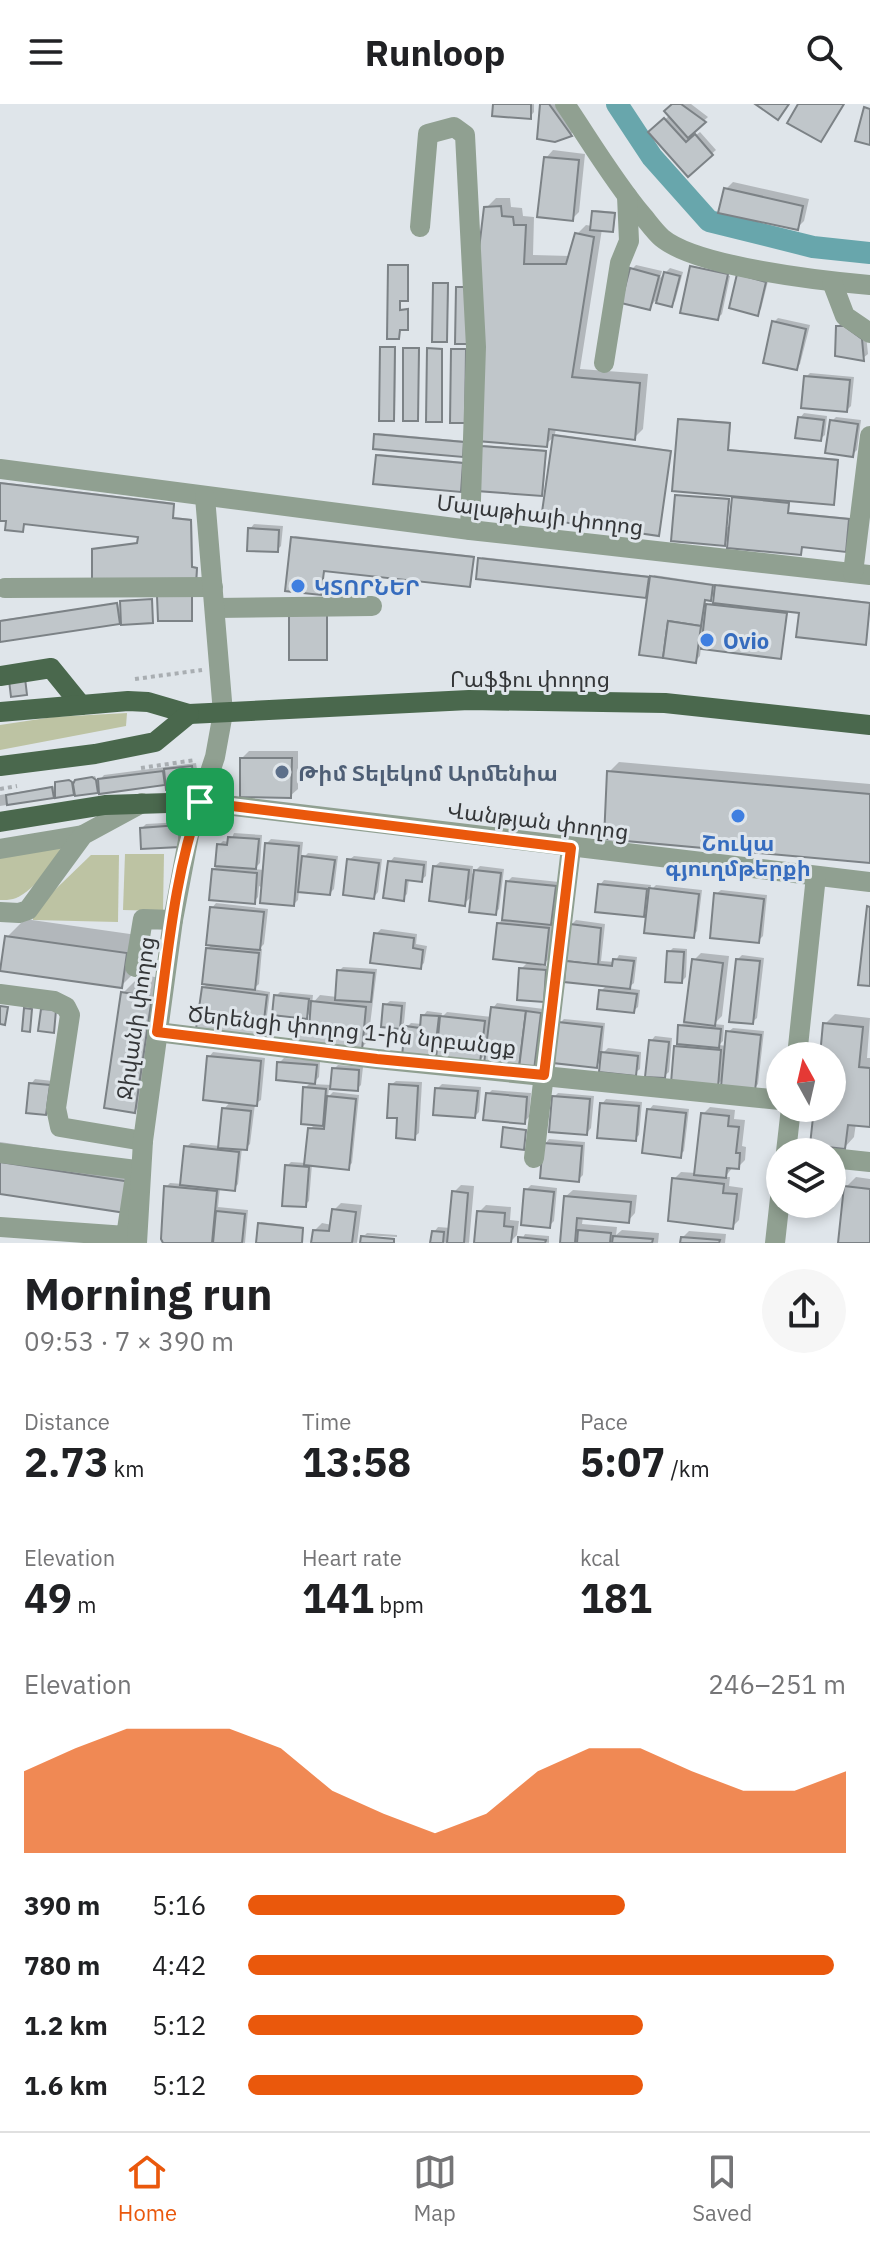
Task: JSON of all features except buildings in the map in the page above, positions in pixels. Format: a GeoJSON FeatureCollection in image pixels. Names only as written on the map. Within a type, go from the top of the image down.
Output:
{"type":"FeatureCollection","features":[{"type":"Feature","properties":{"kind":"main road"},"geometry":{"type":"LineString","coordinates":[[0,676],[51,668],[81,705]]}},
{"type":"Feature","properties":{"kind":"main road","name":"Րաֆֆու փողոց"},"geometry":{"type":"LineString","coordinates":[[0,712],[128,701],[148,702],[189,714],[469,700],[665,703],[870,725]]}},
{"type":"Feature","properties":{"kind":"main road"},"geometry":{"type":"LineString","coordinates":[[0,766],[95,754],[155,742],[189,714]]}},
{"type":"Feature","properties":{"kind":"main road"},"geometry":{"type":"LineString","coordinates":[[0,822],[105,805],[200,802]]}},
{"type":"Feature","properties":{"kind":"street"},"geometry":{"type":"LineString","coordinates":[[565,104],[627,196],[663,239],[701,257],[832,282],[870,285]]}},
{"type":"Feature","properties":{"kind":"street"},"geometry":{"type":"LineString","coordinates":[[420,227],[428,134],[454,127],[465,135],[474,283],[476,347],[470,530]]}},
{"type":"Feature","properties":{"kind":"street"},"geometry":{"type":"LineString","coordinates":[[604,363],[620,263],[629,241],[627,196]]}},
{"type":"Feature","properties":{"kind":"street"},"geometry":{"type":"LineString","coordinates":[[832,282],[845,316],[870,333]]}},
{"type":"Feature","properties":{"kind":"street"},"geometry":{"type":"LineString","coordinates":[[862,574],[870,436]]}},
{"type":"Feature","properties":{"kind":"street","name":"Մալաթիայի փողոց"},"geometry":{"type":"LineString","coordinates":[[0,469],[470,530],[862,574]]}},
{"type":"Feature","properties":{"kind":"street","name":"Ջիվանի փողոց"},"geometry":{"type":"LineString","coordinates":[[137,1243],[143,1141],[173,920],[189,835],[215,757],[223,713],[205,497]]}},
{"type":"Feature","properties":{"kind":"street"},"geometry":{"type":"LineString","coordinates":[[5,588],[213,587]]}},
{"type":"Feature","properties":{"kind":"street"},"geometry":{"type":"LineString","coordinates":[[215,608],[372,606]]}},
{"type":"Feature","properties":{"kind":"street","name":"Վանթյան փողոց"},"geometry":{"type":"LineString","coordinates":[[200,802],[870,882]]}},
{"type":"Feature","properties":{"kind":"street"},"geometry":{"type":"LineString","coordinates":[[0,849],[83,835],[142,803]]}},
{"type":"Feature","properties":{"kind":"street"},"geometry":{"type":"LineString","coordinates":[[0,912],[28,910],[83,835]]}},
{"type":"Feature","properties":{"kind":"street"},"geometry":{"type":"LineString","coordinates":[[534,1158],[571,848]]}},
{"type":"Feature","properties":{"kind":"street"},"geometry":{"type":"LineString","coordinates":[[798,1042],[816,876]]}},
{"type":"Feature","properties":{"kind":"street"},"geometry":{"type":"LineString","coordinates":[[135,967],[143,919],[173,920]]}},
{"type":"Feature","properties":{"kind":"street"},"geometry":{"type":"LineString","coordinates":[[0,994],[54,1001],[66,1007],[70,1015],[56,1108],[60,1127],[143,1141]]}},
{"type":"Feature","properties":{"kind":"street","name":"Ծերենցի փողոց 1-ին նրբանցք"},"geometry":{"type":"LineString","coordinates":[[157,1032],[377,1059],[766,1099]]}},
{"type":"Feature","properties":{"kind":"street"},"geometry":{"type":"LineString","coordinates":[[0,1153],[136,1170],[126,1236],[0,1227]]}},
{"type":"Feature","properties":{"kind":"street"},"geometry":{"type":"LineString","coordinates":[[846,1159],[870,1162]]}},
{"type":"Feature","properties":{"kind":"street"},"geometry":{"type":"LineString","coordinates":[[775,1243],[778,1218]]}},
{"type":"Feature","properties":{"kind":"path"},"geometry":{"type":"LineString","coordinates":[[126,681],[220,667]]}},
{"type":"Feature","properties":{"kind":"green space"},"geometry":{"type":"Polygon","coordinates":[[[127,713],[126,726],[0,750],[0,725],[53,717],[127,713]]]}},
{"type":"Feature","properties":{"kind":"green space"},"geometry":{"type":"Polygon","coordinates":[[[64,847],[50,869],[27,891],[13,899],[0,900],[0,858],[64,847]]]}},
{"type":"Feature","properties":{"kind":"green space"},"geometry":{"type":"Polygon","coordinates":[[[125,854],[164,854],[163,911],[123,910],[125,854]]]}},
{"type":"Feature","properties":{"kind":"green space"},"geometry":{"type":"Polygon","coordinates":[[[91,855],[119,855],[118,922],[33,920],[33,911],[91,855]]]}},
{"type":"Feature","properties":{"kind":"waterway"},"geometry":{"type":"LineString","coordinates":[[617,104],[652,157],[709,221],[813,247],[870,253]]}},
{"type":"Feature","properties":{"kind":"place","name":"ԿՏՈՐՆԵՐ"},"geometry":{"type":"Point","coordinates":[298,586]}},
{"type":"Feature","properties":{"kind":"place","name":"Ovio"},"geometry":{"type":"Point","coordinates":[707,640]}},
{"type":"Feature","properties":{"kind":"place","name":"Թիմ Տելեկոմ Արմենիա"},"geometry":{"type":"Point","coordinates":[282,772]}},
{"type":"Feature","properties":{"kind":"place","name":"Շուկա գյուղմթերքի"},"geometry":{"type":"Point","coordinates":[738,816]}},
{"type":"Feature","properties":{"kind":"route"},"geometry":{"type":"LineString","coordinates":[[200,802],[571,848],[544,1075],[377,1059],[157,1032],[173,920],[189,835],[200,802]]}}]}
